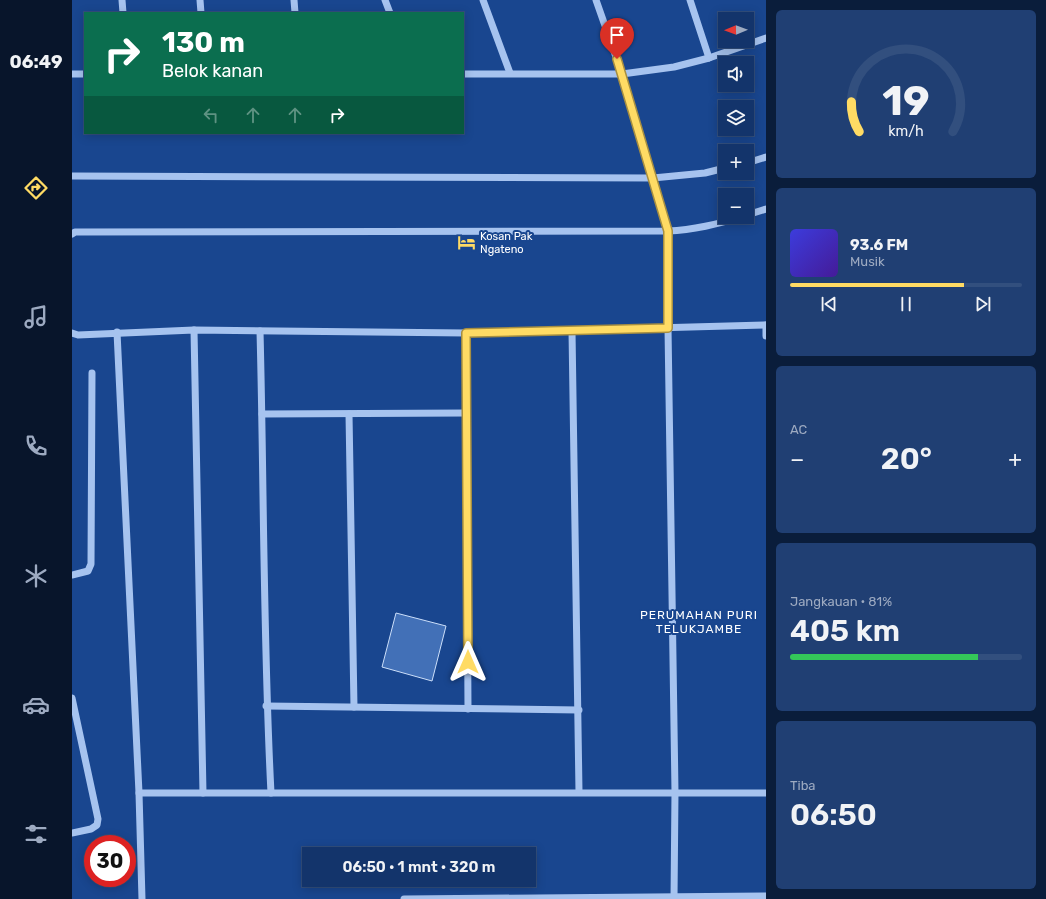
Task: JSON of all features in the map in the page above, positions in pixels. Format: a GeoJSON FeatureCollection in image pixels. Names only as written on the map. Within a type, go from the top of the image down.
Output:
{"type":"FeatureCollection","features":[{"type":"Feature","properties":{"kind":"street"},"geometry":{"type":"LineString","coordinates":[[122,0],[123,12]]}},
{"type":"Feature","properties":{"kind":"street"},"geometry":{"type":"LineString","coordinates":[[200,0],[201,12]]}},
{"type":"Feature","properties":{"kind":"street"},"geometry":{"type":"LineString","coordinates":[[294,0],[295,12]]}},
{"type":"Feature","properties":{"kind":"street"},"geometry":{"type":"LineString","coordinates":[[385,0],[390,12]]}},
{"type":"Feature","properties":{"kind":"street"},"geometry":{"type":"LineString","coordinates":[[483,0],[510,73]]}},
{"type":"Feature","properties":{"kind":"street"},"geometry":{"type":"LineString","coordinates":[[596,0],[622,74],[668,231],[668,328],[675,792],[674,898]]}},
{"type":"Feature","properties":{"kind":"street"},"geometry":{"type":"LineString","coordinates":[[690,0],[709,58]]}},
{"type":"Feature","properties":{"kind":"street"},"geometry":{"type":"LineString","coordinates":[[464,74],[622,74],[674,67],[709,58],[766,38]]}},
{"type":"Feature","properties":{"kind":"street"},"geometry":{"type":"LineString","coordinates":[[72,74],[84,74]]}},
{"type":"Feature","properties":{"kind":"street"},"geometry":{"type":"LineString","coordinates":[[754,160],[766,156]]}},
{"type":"Feature","properties":{"kind":"street"},"geometry":{"type":"LineString","coordinates":[[72,176],[653,178],[705,173],[718,170]]}},
{"type":"Feature","properties":{"kind":"street"},"geometry":{"type":"LineString","coordinates":[[754,213],[766,209]]}},
{"type":"Feature","properties":{"kind":"street"},"geometry":{"type":"LineString","coordinates":[[72,234],[75,232],[668,231],[689,230],[718,224]]}},
{"type":"Feature","properties":{"kind":"street"},"geometry":{"type":"LineString","coordinates":[[72,333],[78,335],[117,332],[194,330],[466,333],[766,325],[766,336]]}},
{"type":"Feature","properties":{"kind":"street"},"geometry":{"type":"LineString","coordinates":[[194,330],[203,793]]}},
{"type":"Feature","properties":{"kind":"street"},"geometry":{"type":"LineString","coordinates":[[572,330],[579,710],[579,792]]}},
{"type":"Feature","properties":{"kind":"street"},"geometry":{"type":"LineString","coordinates":[[260,331],[266,706],[271,793]]}},
{"type":"Feature","properties":{"kind":"street"},"geometry":{"type":"LineString","coordinates":[[117,332],[139,793],[142,899]]}},
{"type":"Feature","properties":{"kind":"street"},"geometry":{"type":"LineString","coordinates":[[466,333],[468,709]]}},
{"type":"Feature","properties":{"kind":"street"},"geometry":{"type":"LineString","coordinates":[[72,575],[88,571],[91,564],[92,373]]}},
{"type":"Feature","properties":{"kind":"street"},"geometry":{"type":"LineString","coordinates":[[262,414],[466,413]]}},
{"type":"Feature","properties":{"kind":"street"},"geometry":{"type":"LineString","coordinates":[[348,414],[354,707]]}},
{"type":"Feature","properties":{"kind":"street"},"geometry":{"type":"LineString","coordinates":[[72,698],[98,819],[97,825],[72,833]]}},
{"type":"Feature","properties":{"kind":"street"},"geometry":{"type":"LineString","coordinates":[[266,706],[579,710]]}},
{"type":"Feature","properties":{"kind":"street"},"geometry":{"type":"LineString","coordinates":[[139,793],[766,793]]}},
{"type":"Feature","properties":{"kind":"street"},"geometry":{"type":"LineString","coordinates":[[404,899],[674,898],[766,896]]}},
{"type":"Feature","properties":{"kind":"building"},"geometry":{"type":"Polygon","coordinates":[[[396,613],[446,626],[432,681],[382,667],[396,613]]]}},
{"type":"Feature","properties":{"kind":"place","name":"Kosan Pak Ngateno"},"geometry":{"type":"Point","coordinates":[467,242]}},
{"type":"Feature","properties":{"kind":"district","name":"PERUMAHAN PURI TELUKJAMBE"},"geometry":{"type":"Point","coordinates":[699,622]}},
{"type":"Feature","properties":{"kind":"route"},"geometry":{"type":"LineString","coordinates":[[468,662],[466,333],[668,328],[668,231],[617,59]]}}]}
